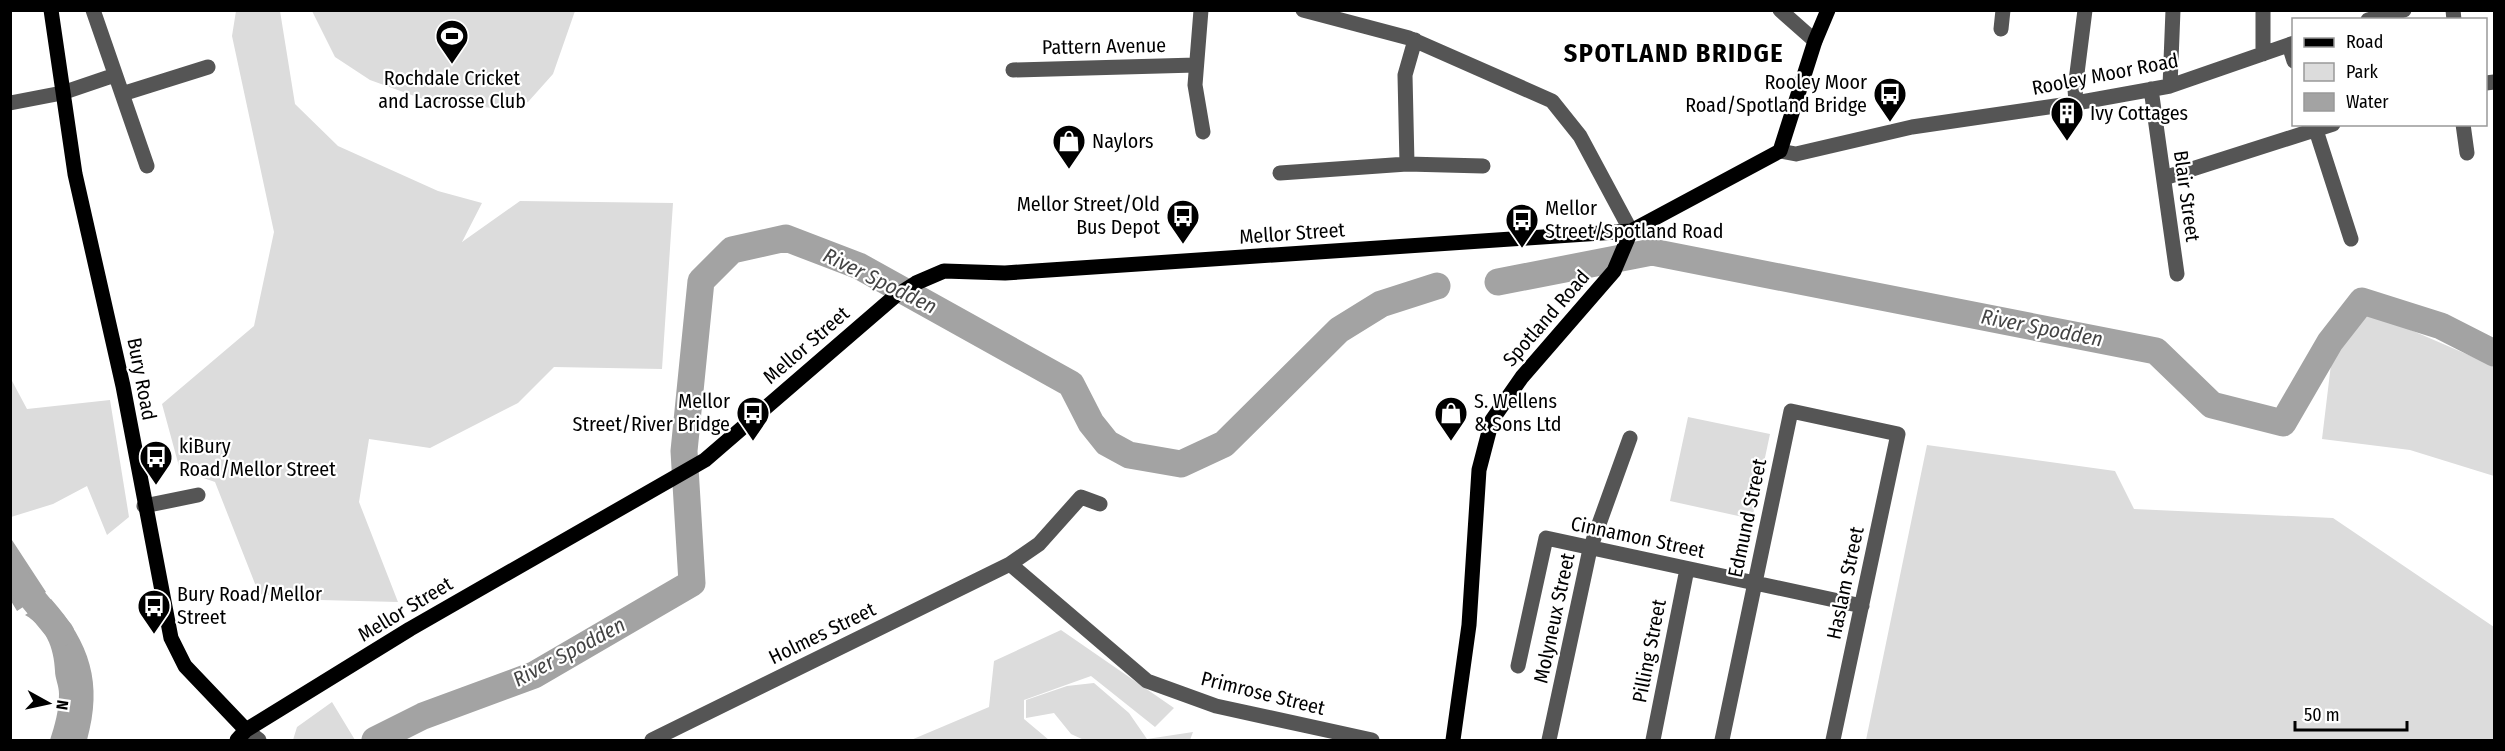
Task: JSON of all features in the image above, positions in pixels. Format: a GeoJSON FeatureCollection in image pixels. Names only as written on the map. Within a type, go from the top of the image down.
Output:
{"type":"FeatureCollection","features":[{"type":"Feature","properties":{"kind":"main road","name":"Bury Road"},"geometry":{"type":"LineString","coordinates":[[51,10],[75,174],[109,319],[171,638],[185,666],[242,735]]}},
{"type":"Feature","properties":{"kind":"main road"},"geometry":{"type":"LineString","coordinates":[[1631,231],[1780,151],[1815,41],[1828,10]]}},
{"type":"Feature","properties":{"kind":"main road","name":"Spotland Road"},"geometry":{"type":"LineString","coordinates":[[1453,741],[1469,625],[1479,470],[1492,420],[1522,377],[1614,271],[1631,231]]}},
{"type":"Feature","properties":{"kind":"main road","name":"Mellor Street"},"geometry":{"type":"LineString","coordinates":[[242,735],[410,629],[705,460],[894,297],[916,283],[944,271],[1005,273],[1631,231]]}},
{"type":"Feature","properties":{"kind":"street"},"geometry":{"type":"LineString","coordinates":[[93,10],[147,166]]}},
{"type":"Feature","properties":{"kind":"street"},"geometry":{"type":"LineString","coordinates":[[1201,10],[1195,85],[1203,132]]}},
{"type":"Feature","properties":{"kind":"street"},"geometry":{"type":"LineString","coordinates":[[1303,10],[1415,40],[1552,101],[1580,136],[1631,231]]}},
{"type":"Feature","properties":{"kind":"street"},"geometry":{"type":"LineString","coordinates":[[1780,10],[1815,41]]}},
{"type":"Feature","properties":{"kind":"street"},"geometry":{"type":"LineString","coordinates":[[2001,29],[2003,10]]}},
{"type":"Feature","properties":{"kind":"street"},"geometry":{"type":"LineString","coordinates":[[2076,103],[2075,89],[2085,10]]}},
{"type":"Feature","properties":{"kind":"street"},"geometry":{"type":"LineString","coordinates":[[2170,86],[2173,10]]}},
{"type":"Feature","properties":{"kind":"street"},"geometry":{"type":"LineString","coordinates":[[2263,10],[2263,54]]}},
{"type":"Feature","properties":{"kind":"street"},"geometry":{"type":"LineString","coordinates":[[2375,18],[2404,10]]}},
{"type":"Feature","properties":{"kind":"street"},"geometry":{"type":"LineString","coordinates":[[1407,164],[1404,75],[1415,40]]}},
{"type":"Feature","properties":{"kind":"street","name":"Rooley Moor Road"},"geometry":{"type":"LineString","coordinates":[[1780,151],[1796,154],[1912,127],[2076,103],[2170,86],[2291,44]]}},
{"type":"Feature","properties":{"kind":"street","name":"Pattern Avenue"},"geometry":{"type":"LineString","coordinates":[[1013,70],[1196,65]]}},
{"type":"Feature","properties":{"kind":"street"},"geometry":{"type":"LineString","coordinates":[[122,94],[208,67]]}},
{"type":"Feature","properties":{"kind":"street"},"geometry":{"type":"LineString","coordinates":[[10,103],[62,93],[115,75]]}},
{"type":"Feature","properties":{"kind":"street","name":"Blair Street"},"geometry":{"type":"LineString","coordinates":[[2151,89],[2177,274]]}},
{"type":"Feature","properties":{"kind":"street"},"geometry":{"type":"LineString","coordinates":[[2463,126],[2467,153]]}},
{"type":"Feature","properties":{"kind":"street"},"geometry":{"type":"LineString","coordinates":[[2164,178],[2314,127],[2351,239]]}},
{"type":"Feature","properties":{"kind":"street"},"geometry":{"type":"LineString","coordinates":[[1280,173],[1407,164],[1483,166]]}},
{"type":"Feature","properties":{"kind":"street","name":"Edmund Street"},"geometry":{"type":"LineString","coordinates":[[1722,741],[1791,411],[1898,434]]}},
{"type":"Feature","properties":{"kind":"street","name":"Haslam Street"},"geometry":{"type":"LineString","coordinates":[[1833,741],[1898,434]]}},
{"type":"Feature","properties":{"kind":"street","name":"Molyneux Street"},"geometry":{"type":"LineString","coordinates":[[1549,741],[1590,549],[1630,438]]}},
{"type":"Feature","properties":{"kind":"street"},"geometry":{"type":"LineString","coordinates":[[144,506],[198,495]]}},
{"type":"Feature","properties":{"kind":"street","name":"Holmes Street"},"geometry":{"type":"LineString","coordinates":[[652,741],[1010,564],[1039,544],[1081,497],[1100,504]]}},
{"type":"Feature","properties":{"kind":"street","name":"Cinnamon Street"},"geometry":{"type":"LineString","coordinates":[[1518,666],[1546,538],[1862,606]]}},
{"type":"Feature","properties":{"kind":"street","name":"Primrose Street"},"geometry":{"type":"LineString","coordinates":[[1010,564],[1147,681],[1216,706],[1372,741]]}},
{"type":"Feature","properties":{"kind":"street","name":"Pilling Street"},"geometry":{"type":"LineString","coordinates":[[1653,741],[1687,569]]}},
{"type":"Feature","properties":{"kind":"street"},"geometry":{"type":"LineString","coordinates":[[242,735],[260,741]]}},
{"type":"Feature","properties":{"kind":"green space","name":"Rochdale Cricket and Lacrosse Club"},"geometry":{"type":"Polygon","coordinates":[[[312,10],[575,11],[553,74],[528,102],[493,108],[431,102],[370,80],[335,57],[312,10]]]}},
{"type":"Feature","properties":{"kind":"green space"},"geometry":{"type":"Polygon","coordinates":[[[236,11],[280,11],[295,104],[338,146],[438,191],[482,203],[462,242],[520,201],[673,203],[662,369],[554,367],[518,403],[430,448],[369,439],[359,502],[398,602],[320,600],[259,594],[215,482],[180,470],[162,404],[254,326],[274,232],[232,36],[236,11]]]}},
{"type":"Feature","properties":{"kind":"green space"},"geometry":{"type":"Polygon","coordinates":[[[2360,308],[2494,366],[2494,476],[2410,450],[2322,439],[2332,356],[2360,308]]]}},
{"type":"Feature","properties":{"kind":"green space"},"geometry":{"type":"Polygon","coordinates":[[[11,379],[27,409],[110,400],[129,517],[107,535],[87,486],[53,504],[11,517],[11,379]]]}},
{"type":"Feature","properties":{"kind":"green space"},"geometry":{"type":"Polygon","coordinates":[[[1688,417],[1770,434],[1752,519],[1670,501],[1688,417]]]}},
{"type":"Feature","properties":{"kind":"green space"},"geometry":{"type":"Polygon","coordinates":[[[1927,445],[2115,471],[2134,509],[2333,518],[2494,627],[2494,740],[1866,740],[1927,445]]]}},
{"type":"Feature","properties":{"kind":"green space"},"geometry":{"type":"Polygon","coordinates":[[[1061,630],[1174,708],[1155,727],[1091,676],[1024,700],[1024,719],[1049,740],[911,740],[989,707],[994,661],[1061,630]]]}},
{"type":"Feature","properties":{"kind":"green space"},"geometry":{"type":"Polygon","coordinates":[[[1094,683],[1129,713],[1147,739],[1193,732],[1190,740],[1084,740],[1071,734],[1054,713],[1026,718],[1026,700],[1067,686],[1094,683]]]}},
{"type":"Feature","properties":{"kind":"green space"},"geometry":{"type":"Polygon","coordinates":[[[332,702],[355,740],[293,740],[297,727],[332,702]]]}},
{"type":"Feature","properties":{"kind":"water"},"geometry":{"type":"Polygon","coordinates":[[[10,537],[46,592],[17,611],[11,601],[10,537]]]}},
{"type":"Feature","properties":{"kind":"water"},"geometry":{"type":"Polygon","coordinates":[[[51,599],[75,632],[90,665],[94,700],[87,740],[50,740],[59,700],[53,654],[43,632],[25,615],[51,599]]]}},
{"type":"Feature","properties":{"kind":"waterway","name":"River Spodden"},"geometry":{"type":"LineString","coordinates":[[375,740],[423,716],[534,675],[692,583],[684,451],[701,281],[732,250],[786,238],[859,266],[1071,384],[1091,423],[1107,443],[1129,455],[1181,464],[1224,444],[1339,330],[1381,304],[1437,286]]}},
{"type":"Feature","properties":{"kind":"waterway","name":"River Spodden"},"geometry":{"type":"LineString","coordinates":[[1498,282],[1652,252],[2156,351],[2212,405],[2283,423],[2330,342],[2362,301],[2441,326],[2494,353]]}},
{"type":"Feature","properties":{"kind":"waterway"},"geometry":{"type":"LineString","coordinates":[[10,571],[61,633]]}},
{"type":"Feature","properties":{"kind":"place","name":"Rochdale Cricket and Lacrosse Club"},"geometry":{"type":"Point","coordinates":[452,65]}},
{"type":"Feature","properties":{"kind":"place","name":"Rooley Moor Road/Spotland Bridge"},"geometry":{"type":"Point","coordinates":[1890,123]}},
{"type":"Feature","properties":{"kind":"place","name":"Ivy Cottages"},"geometry":{"type":"Point","coordinates":[2067,142]}},
{"type":"Feature","properties":{"kind":"place","name":"Naylors"},"geometry":{"type":"Point","coordinates":[1069,170]}},
{"type":"Feature","properties":{"kind":"place","name":"Mellor Street/Old Bus Depot"},"geometry":{"type":"Point","coordinates":[1183,245]}},
{"type":"Feature","properties":{"kind":"place","name":"Mellor Street/Spotland Road"},"geometry":{"type":"Point","coordinates":[1522,249]}},
{"type":"Feature","properties":{"kind":"place","name":"Mellor Street/River Bridge"},"geometry":{"type":"Point","coordinates":[753,442]}},
{"type":"Feature","properties":{"kind":"place","name":"S. Wellens & Sons Ltd"},"geometry":{"type":"Point","coordinates":[1451,442]}},
{"type":"Feature","properties":{"kind":"place","name":"kiBury Road/Mellor Street"},"geometry":{"type":"Point","coordinates":[156,486]}},
{"type":"Feature","properties":{"kind":"place","name":"Bury Road/Mellor Street"},"geometry":{"type":"Point","coordinates":[154,635]}},
{"type":"Feature","properties":{"kind":"district","name":"SPOTLAND BRIDGE"},"geometry":{"type":"Point","coordinates":[1674,53]}}]}
